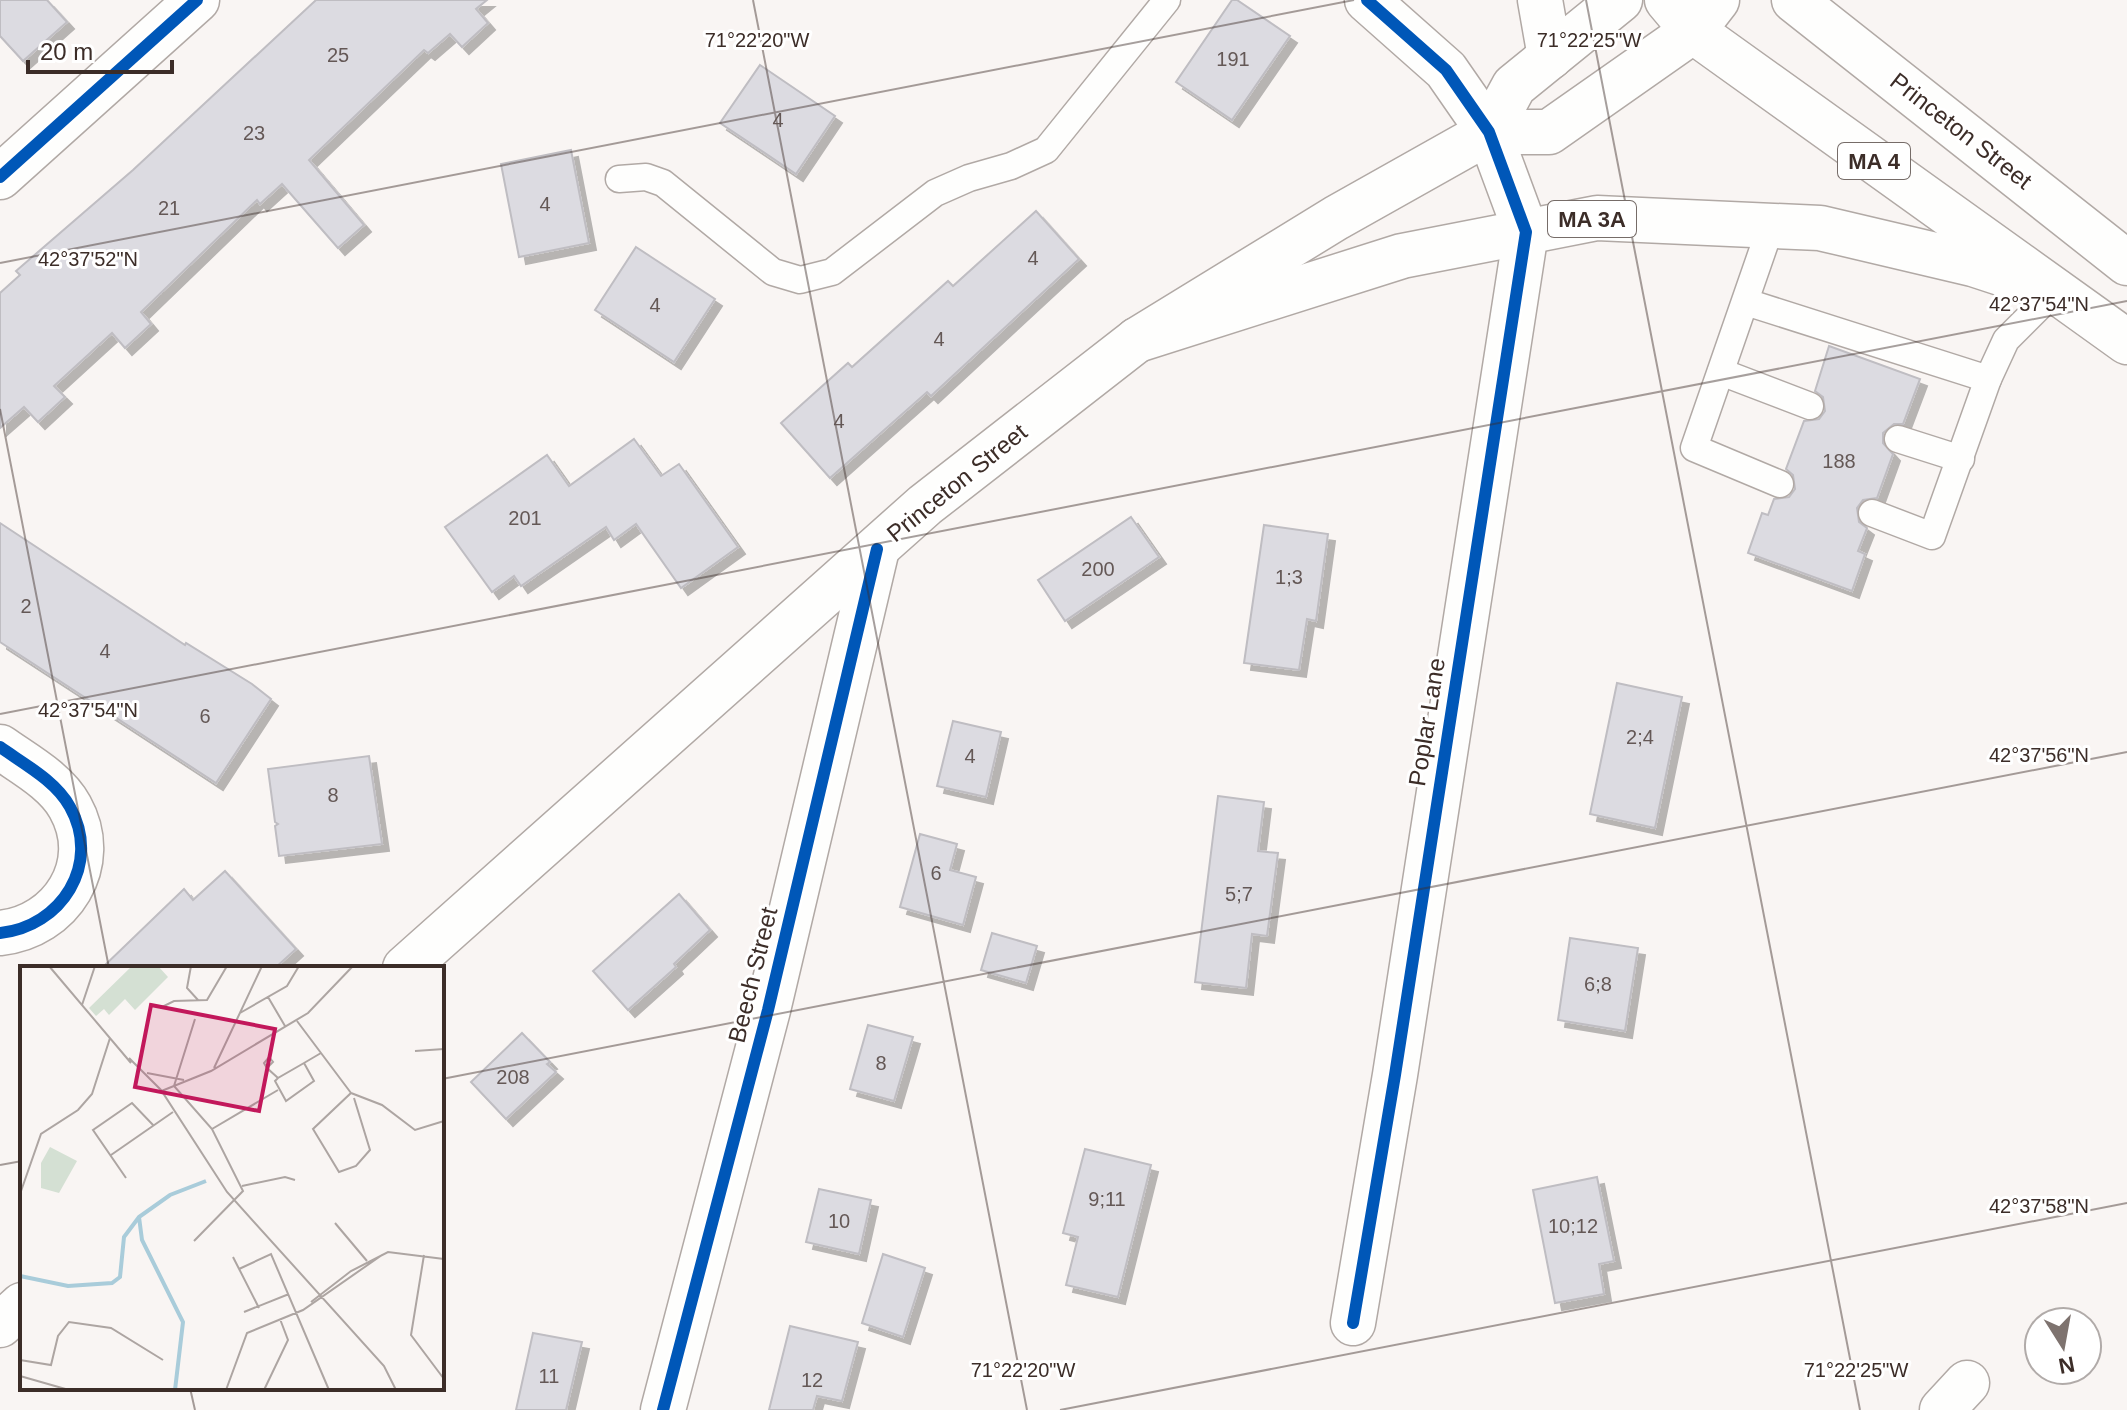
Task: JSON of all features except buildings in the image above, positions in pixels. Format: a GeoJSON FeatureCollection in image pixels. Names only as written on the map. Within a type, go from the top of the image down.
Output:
{"type":"FeatureCollection","features":[{"type":"Feature","properties":{"kind":"main road"},"geometry":{"type":"LineString","coordinates":[[0,177],[197,0]]}},
{"type":"Feature","properties":{"kind":"main road","name":"Poplar Lane"},"geometry":{"type":"LineString","coordinates":[[1353,1323],[1395,1075],[1526,232],[1489,132],[1446,70],[1367,0]]}},
{"type":"Feature","properties":{"kind":"main road"},"geometry":{"type":"LineString","coordinates":[[1540,0],[1550,57]]}},
{"type":"Feature","properties":{"kind":"main road"},"geometry":{"type":"LineString","coordinates":[[1489,132],[1514,86],[1620,0]]}},
{"type":"Feature","properties":{"kind":"main road","name":"Princeton Street"},"geometry":{"type":"LineString","coordinates":[[1794,0],[2127,263]]}},
{"type":"Feature","properties":{"kind":"main road","name":"Princeton Street"},"geometry":{"type":"LineString","coordinates":[[407,966],[925,505],[1137,340],[1336,218],[1489,132],[1549,132],[1692,10],[2055,291],[2127,342]]}},
{"type":"Feature","properties":{"kind":"main road","name":"MA 3A"},"geometry":{"type":"LineString","coordinates":[[1137,340],[1402,256],[1597,218],[1820,228],[1973,264],[2055,291]]}},
{"type":"Feature","properties":{"kind":"main road","name":"Beech Street"},"geometry":{"type":"LineString","coordinates":[[663,1410],[768,1010],[877,549]]}},
{"type":"Feature","properties":{"kind":"main road"},"geometry":{"type":"LineString","coordinates":[[0,747],[61,793],[71,807],[81,840],[78,875],[60,905],[33,926],[0,933]]}},
{"type":"Feature","properties":{"kind":"main road"},"geometry":{"type":"LineString","coordinates":[[0,1325],[20,1307]]}},
{"type":"Feature","properties":{"kind":"lane"},"geometry":{"type":"LineString","coordinates":[[619,179],[646,177],[663,183],[773,272],[800,280],[832,272],[935,193],[1046,150],[1167,0]]}},
{"type":"Feature","properties":{"kind":"lane"},"geometry":{"type":"LineString","coordinates":[[1771,226],[1694,448],[1780,484]]}},
{"type":"Feature","properties":{"kind":"lane"},"geometry":{"type":"LineString","coordinates":[[1872,513],[1932,536],[1988,379],[2006,340],[2055,291]]}},
{"type":"Feature","properties":{"kind":"lane"},"geometry":{"type":"LineString","coordinates":[[1746,302],[1988,379]]}},
{"type":"Feature","properties":{"kind":"lane"},"geometry":{"type":"LineString","coordinates":[[1721,372],[1810,406]]}},
{"type":"Feature","properties":{"kind":"lane"},"geometry":{"type":"LineString","coordinates":[[1898,439],[1961,459]]}},
{"type":"Feature","properties":{"kind":"cycle path"},"geometry":{"type":"LineString","coordinates":[[0,177],[197,0]]}},
{"type":"Feature","properties":{"kind":"cycle path"},"geometry":{"type":"LineString","coordinates":[[1353,1323],[1395,1075],[1526,232],[1489,132],[1446,70],[1367,0]]}},
{"type":"Feature","properties":{"kind":"cycle path"},"geometry":{"type":"LineString","coordinates":[[663,1410],[768,1010],[877,549]]}},
{"type":"Feature","properties":{"kind":"cycle path"},"geometry":{"type":"LineString","coordinates":[[0,747],[57,789],[70,807],[79,829],[81,850],[78,870],[70,889],[57,906],[41,919],[0,933]]}}]}
